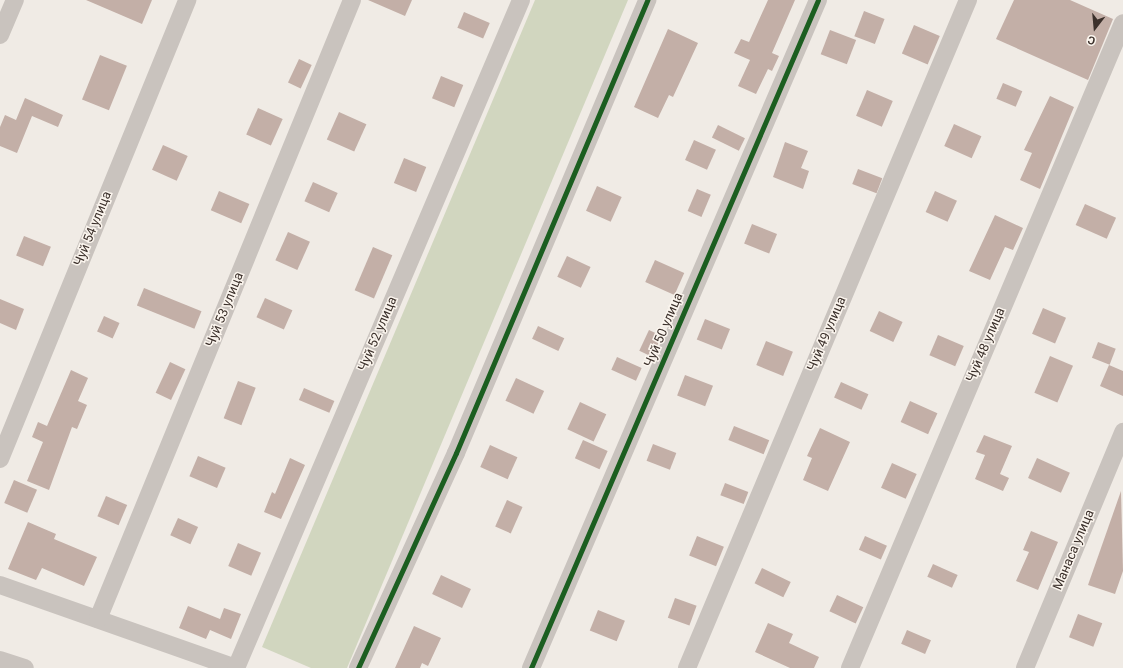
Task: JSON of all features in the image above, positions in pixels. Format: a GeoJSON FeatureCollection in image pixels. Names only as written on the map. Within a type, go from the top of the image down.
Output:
{"type":"FeatureCollection","features":[{"type":"Feature","properties":{"kind":"street"},"geometry":{"type":"LineString","coordinates":[[0,35],[16,0]]}},
{"type":"Feature","properties":{"kind":"street","name":"Чуй 54 улица"},"geometry":{"type":"LineString","coordinates":[[0,459],[187,0]]}},
{"type":"Feature","properties":{"kind":"street","name":"Чуй 53 улица"},"geometry":{"type":"LineString","coordinates":[[98,620],[352,0]]}},
{"type":"Feature","properties":{"kind":"street"},"geometry":{"type":"LineString","coordinates":[[358,668],[456,453],[606,95],[648,0]]}},
{"type":"Feature","properties":{"kind":"street","name":"Чуй 50 улица"},"geometry":{"type":"LineString","coordinates":[[531,668],[818,0]]}},
{"type":"Feature","properties":{"kind":"street","name":"Чуй 49 улица"},"geometry":{"type":"LineString","coordinates":[[687,668],[968,0]]}},
{"type":"Feature","properties":{"kind":"street","name":"Чуй 52 улица"},"geometry":{"type":"LineString","coordinates":[[236,668],[516,2]]}},
{"type":"Feature","properties":{"kind":"street","name":"Чуй 48 улица"},"geometry":{"type":"LineString","coordinates":[[850,668],[1123,23]]}},
{"type":"Feature","properties":{"kind":"street","name":"Манаса улица"},"geometry":{"type":"LineString","coordinates":[[1025,668],[1123,432]]}},
{"type":"Feature","properties":{"kind":"street"},"geometry":{"type":"LineString","coordinates":[[0,585],[236,668]]}},
{"type":"Feature","properties":{"kind":"street"},"geometry":{"type":"LineString","coordinates":[[0,660],[25,668]]}},
{"type":"Feature","properties":{"kind":"green space"},"geometry":{"type":"Polygon","coordinates":[[[535,0],[628,0],[347,668],[311,668],[262,647],[535,0]]]}},
{"type":"Feature","properties":{"kind":"building"},"geometry":{"type":"Polygon","coordinates":[[[86,0],[152,0],[142,24],[86,0]]]}},
{"type":"Feature","properties":{"kind":"building"},"geometry":{"type":"Polygon","coordinates":[[[368,0],[412,0],[405,16],[368,0]]]}},
{"type":"Feature","properties":{"kind":"building"},"geometry":{"type":"Polygon","coordinates":[[[768,0],[795,0],[772,53],[779,56],[772,71],[768,69],[756,94],[738,86],[750,60],[734,53],[741,39],[749,42],[768,0]]]}},
{"type":"Feature","properties":{"kind":"building"},"geometry":{"type":"Polygon","coordinates":[[[1014,0],[1070,0],[1113,19],[1088,80],[996,39],[1014,0]]]}},
{"type":"Feature","properties":{"kind":"building"},"geometry":{"type":"Polygon","coordinates":[[[864,11],[885,19],[875,44],[854,36],[864,11]]]}},
{"type":"Feature","properties":{"kind":"building"},"geometry":{"type":"Polygon","coordinates":[[[464,12],[490,23],[483,39],[457,28],[464,12]]]}},
{"type":"Feature","properties":{"kind":"building"},"geometry":{"type":"Polygon","coordinates":[[[914,25],[940,36],[928,64],[902,54],[914,25]]]}},
{"type":"Feature","properties":{"kind":"building"},"geometry":{"type":"Polygon","coordinates":[[[668,29],[698,43],[673,97],[669,95],[658,118],[634,107],[668,29]]]}},
{"type":"Feature","properties":{"kind":"building"},"geometry":{"type":"Polygon","coordinates":[[[830,30],[856,40],[847,64],[821,54],[830,30]]]}},
{"type":"Feature","properties":{"kind":"building"},"geometry":{"type":"Polygon","coordinates":[[[100,55],[127,66],[109,110],[82,100],[100,55]]]}},
{"type":"Feature","properties":{"kind":"building"},"geometry":{"type":"Polygon","coordinates":[[[299,59],[312,65],[301,88],[288,83],[299,59]]]}},
{"type":"Feature","properties":{"kind":"building"},"geometry":{"type":"Polygon","coordinates":[[[441,76],[463,85],[454,107],[432,98],[441,76]]]}},
{"type":"Feature","properties":{"kind":"building"},"geometry":{"type":"Polygon","coordinates":[[[1003,83],[1022,91],[1016,107],[996,99],[1003,83]]]}},
{"type":"Feature","properties":{"kind":"building"},"geometry":{"type":"Polygon","coordinates":[[[867,90],[893,101],[882,127],[856,116],[867,90]]]}},
{"type":"Feature","properties":{"kind":"building"},"geometry":{"type":"Polygon","coordinates":[[[1050,96],[1074,107],[1040,189],[1020,180],[1032,153],[1024,150],[1050,96]]]}},
{"type":"Feature","properties":{"kind":"building"},"geometry":{"type":"Polygon","coordinates":[[[25,98],[63,115],[58,127],[32,116],[17,153],[0,146],[0,127],[5,115],[16,120],[25,98]]]}},
{"type":"Feature","properties":{"kind":"building"},"geometry":{"type":"Polygon","coordinates":[[[258,108],[283,119],[271,145],[246,134],[258,108]]]}},
{"type":"Feature","properties":{"kind":"building"},"geometry":{"type":"Polygon","coordinates":[[[339,112],[366,124],[354,152],[327,139],[339,112]]]}},
{"type":"Feature","properties":{"kind":"building"},"geometry":{"type":"Polygon","coordinates":[[[954,124],[981,136],[972,158],[944,146],[954,124]]]}},
{"type":"Feature","properties":{"kind":"building"},"geometry":{"type":"Polygon","coordinates":[[[718,125],[745,138],[739,151],[712,138],[718,125]]]}},
{"type":"Feature","properties":{"kind":"building"},"geometry":{"type":"Polygon","coordinates":[[[694,140],[716,150],[707,170],[685,160],[694,140]]]}},
{"type":"Feature","properties":{"kind":"building"},"geometry":{"type":"Polygon","coordinates":[[[785,142],[808,151],[801,168],[809,171],[803,189],[773,177],[785,142]]]}},
{"type":"Feature","properties":{"kind":"building"},"geometry":{"type":"Polygon","coordinates":[[[163,145],[188,156],[177,181],[152,170],[163,145]]]}},
{"type":"Feature","properties":{"kind":"building"},"geometry":{"type":"Polygon","coordinates":[[[404,158],[426,167],[416,192],[394,183],[404,158]]]}},
{"type":"Feature","properties":{"kind":"building"},"geometry":{"type":"Polygon","coordinates":[[[858,169],[882,178],[877,193],[852,184],[858,169]]]}},
{"type":"Feature","properties":{"kind":"building"},"geometry":{"type":"Polygon","coordinates":[[[313,182],[338,193],[329,212],[304,201],[313,182]]]}},
{"type":"Feature","properties":{"kind":"building"},"geometry":{"type":"Polygon","coordinates":[[[597,186],[622,197],[611,222],[586,211],[597,186]]]}},
{"type":"Feature","properties":{"kind":"building"},"geometry":{"type":"Polygon","coordinates":[[[697,189],[711,195],[701,217],[688,211],[697,189]]]}},
{"type":"Feature","properties":{"kind":"building"},"geometry":{"type":"Polygon","coordinates":[[[219,191],[249,204],[241,223],[211,210],[219,191]]]}},
{"type":"Feature","properties":{"kind":"building"},"geometry":{"type":"Polygon","coordinates":[[[935,191],[957,201],[948,222],[926,212],[935,191]]]}},
{"type":"Feature","properties":{"kind":"building"},"geometry":{"type":"Polygon","coordinates":[[[1085,204],[1116,218],[1107,239],[1076,225],[1085,204]]]}},
{"type":"Feature","properties":{"kind":"building"},"geometry":{"type":"Polygon","coordinates":[[[995,215],[1023,228],[1013,250],[1005,247],[990,280],[969,271],[995,215]]]}},
{"type":"Feature","properties":{"kind":"building"},"geometry":{"type":"Polygon","coordinates":[[[752,224],[777,234],[769,254],[744,243],[752,224]]]}},
{"type":"Feature","properties":{"kind":"building"},"geometry":{"type":"Polygon","coordinates":[[[288,232],[310,242],[297,270],[275,260],[288,232]]]}},
{"type":"Feature","properties":{"kind":"building"},"geometry":{"type":"Polygon","coordinates":[[[24,236],[51,247],[43,266],[16,255],[24,236]]]}},
{"type":"Feature","properties":{"kind":"building"},"geometry":{"type":"Polygon","coordinates":[[[373,247],[392,255],[374,298],[355,290],[373,247]]]}},
{"type":"Feature","properties":{"kind":"building"},"geometry":{"type":"Polygon","coordinates":[[[567,256],[591,267],[581,288],[557,277],[567,256]]]}},
{"type":"Feature","properties":{"kind":"building"},"geometry":{"type":"Polygon","coordinates":[[[655,260],[684,273],[674,295],[645,282],[655,260]]]}},
{"type":"Feature","properties":{"kind":"building"},"geometry":{"type":"Polygon","coordinates":[[[144,288],[201,311],[194,329],[137,306],[144,288]]]}},
{"type":"Feature","properties":{"kind":"building"},"geometry":{"type":"Polygon","coordinates":[[[265,298],[292,310],[284,329],[256,317],[265,298]]]}},
{"type":"Feature","properties":{"kind":"building"},"geometry":{"type":"Polygon","coordinates":[[[0,299],[24,309],[16,330],[0,323],[0,299]]]}},
{"type":"Feature","properties":{"kind":"building"},"geometry":{"type":"Polygon","coordinates":[[[1043,308],[1066,318],[1055,344],[1032,334],[1043,308]]]}},
{"type":"Feature","properties":{"kind":"building"},"geometry":{"type":"Polygon","coordinates":[[[879,311],[903,322],[893,342],[870,331],[879,311]]]}},
{"type":"Feature","properties":{"kind":"building"},"geometry":{"type":"Polygon","coordinates":[[[104,316],[120,323],[113,338],[97,332],[104,316]]]}},
{"type":"Feature","properties":{"kind":"building"},"geometry":{"type":"Polygon","coordinates":[[[705,319],[730,329],[722,350],[697,339],[705,319]]]}},
{"type":"Feature","properties":{"kind":"building"},"geometry":{"type":"Polygon","coordinates":[[[538,326],[564,338],[558,351],[532,339],[538,326]]]}},
{"type":"Feature","properties":{"kind":"building"},"geometry":{"type":"Polygon","coordinates":[[[649,330],[662,336],[652,357],[639,351],[649,330]]]}},
{"type":"Feature","properties":{"kind":"building"},"geometry":{"type":"Polygon","coordinates":[[[938,335],[964,346],[955,366],[929,355],[938,335]]]}},
{"type":"Feature","properties":{"kind":"building"},"geometry":{"type":"Polygon","coordinates":[[[766,341],[793,352],[783,376],[756,365],[766,341]]]}},
{"type":"Feature","properties":{"kind":"building"},"geometry":{"type":"Polygon","coordinates":[[[1098,342],[1116,349],[1110,365],[1092,358],[1098,342]]]}},
{"type":"Feature","properties":{"kind":"building"},"geometry":{"type":"Polygon","coordinates":[[[1050,356],[1073,366],[1057,403],[1034,393],[1050,356]]]}},
{"type":"Feature","properties":{"kind":"building"},"geometry":{"type":"Polygon","coordinates":[[[617,357],[642,368],[636,381],[611,370],[617,357]]]}},
{"type":"Feature","properties":{"kind":"building"},"geometry":{"type":"Polygon","coordinates":[[[170,362],[185,369],[171,400],[156,393],[170,362]]]}},
{"type":"Feature","properties":{"kind":"building"},"geometry":{"type":"Polygon","coordinates":[[[1109,365],[1123,371],[1123,396],[1100,386],[1109,365]]]}},
{"type":"Feature","properties":{"kind":"building"},"geometry":{"type":"Polygon","coordinates":[[[71,370],[88,378],[78,401],[87,405],[77,429],[72,427],[49,490],[27,481],[43,442],[32,437],[38,422],[47,426],[71,370]]]}},
{"type":"Feature","properties":{"kind":"building"},"geometry":{"type":"Polygon","coordinates":[[[685,375],[713,386],[705,406],[677,396],[685,375]]]}},
{"type":"Feature","properties":{"kind":"building"},"geometry":{"type":"Polygon","coordinates":[[[516,378],[544,391],[534,414],[505,401],[516,378]]]}},
{"type":"Feature","properties":{"kind":"building"},"geometry":{"type":"Polygon","coordinates":[[[238,381],[256,388],[241,425],[224,418],[238,381]]]}},
{"type":"Feature","properties":{"kind":"building"},"geometry":{"type":"Polygon","coordinates":[[[841,382],[868,394],[861,410],[834,398],[841,382]]]}},
{"type":"Feature","properties":{"kind":"building"},"geometry":{"type":"Polygon","coordinates":[[[304,388],[334,401],[329,413],[299,400],[304,388]]]}},
{"type":"Feature","properties":{"kind":"building"},"geometry":{"type":"Polygon","coordinates":[[[910,401],[937,413],[928,434],[901,422],[910,401]]]}},
{"type":"Feature","properties":{"kind":"building"},"geometry":{"type":"Polygon","coordinates":[[[580,402],[606,414],[594,441],[567,429],[580,402]]]}},
{"type":"Feature","properties":{"kind":"building"},"geometry":{"type":"Polygon","coordinates":[[[734,426],[769,440],[764,454],[728,440],[734,426]]]}},
{"type":"Feature","properties":{"kind":"building"},"geometry":{"type":"Polygon","coordinates":[[[820,428],[850,442],[828,491],[803,480],[812,458],[807,456],[820,428]]]}},
{"type":"Feature","properties":{"kind":"building"},"geometry":{"type":"Polygon","coordinates":[[[984,435],[1012,446],[1000,474],[1009,478],[1003,491],[975,479],[985,455],[976,452],[984,435]]]}},
{"type":"Feature","properties":{"kind":"building"},"geometry":{"type":"Polygon","coordinates":[[[583,440],[608,451],[600,469],[575,458],[583,440]]]}},
{"type":"Feature","properties":{"kind":"building"},"geometry":{"type":"Polygon","coordinates":[[[653,444],[676,453],[670,470],[647,461],[653,444]]]}},
{"type":"Feature","properties":{"kind":"building"},"geometry":{"type":"Polygon","coordinates":[[[490,445],[517,457],[508,479],[480,467],[490,445]]]}},
{"type":"Feature","properties":{"kind":"building"},"geometry":{"type":"Polygon","coordinates":[[[198,456],[226,468],[217,488],[189,476],[198,456]]]}},
{"type":"Feature","properties":{"kind":"building"},"geometry":{"type":"Polygon","coordinates":[[[290,458],[305,465],[281,519],[264,512],[272,492],[275,494],[290,458]]]}},
{"type":"Feature","properties":{"kind":"building"},"geometry":{"type":"Polygon","coordinates":[[[1037,458],[1070,473],[1061,493],[1028,478],[1037,458]]]}},
{"type":"Feature","properties":{"kind":"building"},"geometry":{"type":"Polygon","coordinates":[[[892,463],[917,474],[906,499],[881,488],[892,463]]]}},
{"type":"Feature","properties":{"kind":"building"},"geometry":{"type":"Polygon","coordinates":[[[14,480],[37,490],[27,513],[4,503],[14,480]]]}},
{"type":"Feature","properties":{"kind":"building"},"geometry":{"type":"Polygon","coordinates":[[[725,483],[748,492],[744,504],[720,495],[725,483]]]}},
{"type":"Feature","properties":{"kind":"building"},"geometry":{"type":"Polygon","coordinates":[[[1121,491],[1123,571],[1115,594],[1088,585],[1121,491]]]}},
{"type":"Feature","properties":{"kind":"building"},"geometry":{"type":"Polygon","coordinates":[[[106,496],[127,505],[119,525],[97,516],[106,496]]]}},
{"type":"Feature","properties":{"kind":"building"},"geometry":{"type":"Polygon","coordinates":[[[507,500],[523,507],[511,533],[495,526],[507,500]]]}},
{"type":"Feature","properties":{"kind":"building"},"geometry":{"type":"Polygon","coordinates":[[[178,518],[198,527],[190,544],[170,535],[178,518]]]}},
{"type":"Feature","properties":{"kind":"building"},"geometry":{"type":"Polygon","coordinates":[[[28,522],[56,534],[54,539],[97,557],[84,586],[42,568],[36,580],[8,569],[28,522]]]}},
{"type":"Feature","properties":{"kind":"building"},"geometry":{"type":"Polygon","coordinates":[[[1031,531],[1058,542],[1038,590],[1016,581],[1029,552],[1023,550],[1031,531]]]}},
{"type":"Feature","properties":{"kind":"building"},"geometry":{"type":"Polygon","coordinates":[[[697,536],[724,547],[716,566],[689,555],[697,536]]]}},
{"type":"Feature","properties":{"kind":"building"},"geometry":{"type":"Polygon","coordinates":[[[865,536],[887,546],[881,559],[859,550],[865,536]]]}},
{"type":"Feature","properties":{"kind":"building"},"geometry":{"type":"Polygon","coordinates":[[[238,543],[261,553],[251,576],[228,566],[238,543]]]}},
{"type":"Feature","properties":{"kind":"building"},"geometry":{"type":"Polygon","coordinates":[[[933,564],[958,575],[952,588],[927,577],[933,564]]]}},
{"type":"Feature","properties":{"kind":"building"},"geometry":{"type":"Polygon","coordinates":[[[762,568],[791,582],[783,597],[755,583],[762,568]]]}},
{"type":"Feature","properties":{"kind":"building"},"geometry":{"type":"Polygon","coordinates":[[[441,575],[471,589],[462,608],[432,594],[441,575]]]}},
{"type":"Feature","properties":{"kind":"building"},"geometry":{"type":"Polygon","coordinates":[[[837,595],[863,607],[856,624],[829,611],[837,595]]]}},
{"type":"Feature","properties":{"kind":"building"},"geometry":{"type":"Polygon","coordinates":[[[675,598],[697,606],[689,626],[668,618],[675,598]]]}},
{"type":"Feature","properties":{"kind":"building"},"geometry":{"type":"Polygon","coordinates":[[[188,606],[220,619],[224,608],[241,614],[231,639],[210,630],[206,639],[179,628],[188,606]]]}},
{"type":"Feature","properties":{"kind":"building"},"geometry":{"type":"Polygon","coordinates":[[[598,610],[625,621],[617,641],[590,630],[598,610]]]}},
{"type":"Feature","properties":{"kind":"building"},"geometry":{"type":"Polygon","coordinates":[[[1078,614],[1102,623],[1093,647],[1069,637],[1078,614]]]}},
{"type":"Feature","properties":{"kind":"building"},"geometry":{"type":"Polygon","coordinates":[[[768,623],[793,634],[789,643],[819,657],[814,668],[790,668],[755,652],[768,623]]]}},
{"type":"Feature","properties":{"kind":"building"},"geometry":{"type":"Polygon","coordinates":[[[414,626],[441,638],[428,666],[422,663],[420,668],[395,668],[414,626]]]}},
{"type":"Feature","properties":{"kind":"building"},"geometry":{"type":"Polygon","coordinates":[[[907,630],[931,640],[925,654],[901,644],[907,630]]]}},
{"type":"Feature","properties":{"kind":"cycle path"},"geometry":{"type":"LineString","coordinates":[[358,668],[456,453],[647,0]]}},
{"type":"Feature","properties":{"kind":"cycle path"},"geometry":{"type":"LineString","coordinates":[[531,668],[818,0]]}}]}
